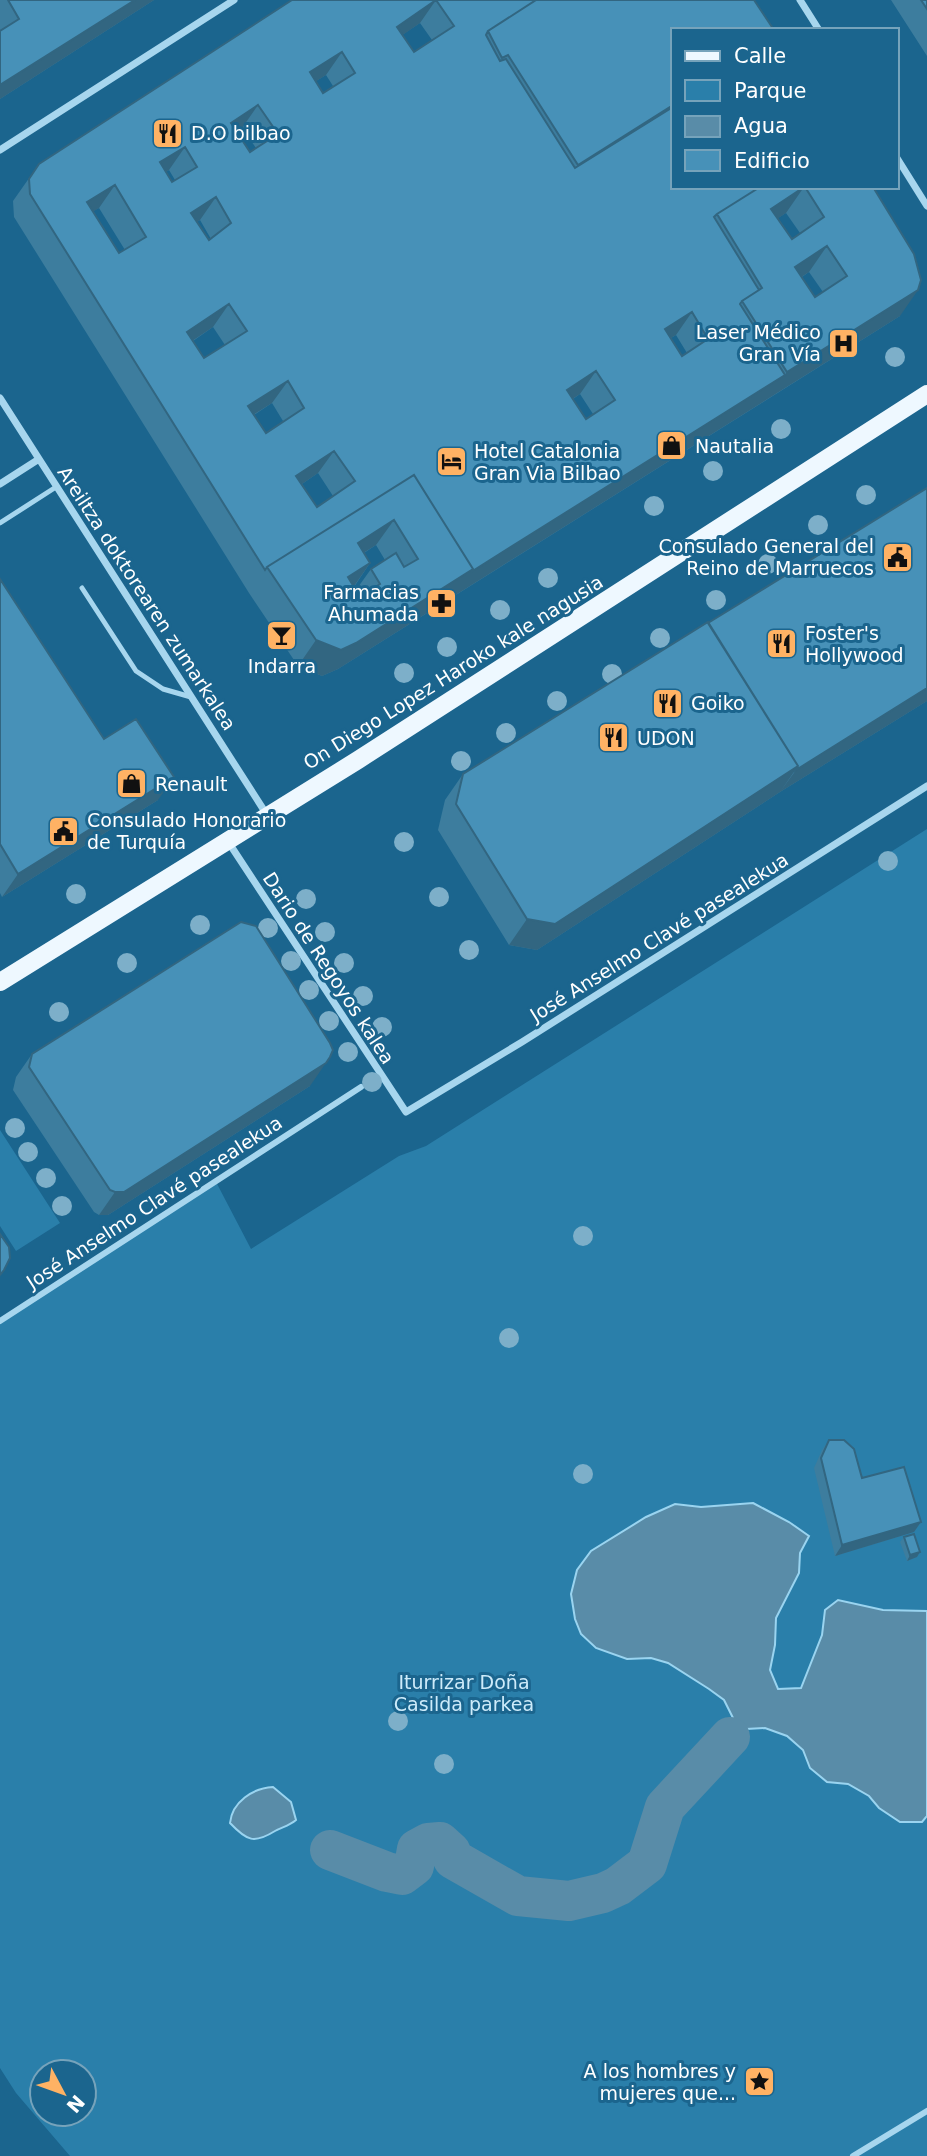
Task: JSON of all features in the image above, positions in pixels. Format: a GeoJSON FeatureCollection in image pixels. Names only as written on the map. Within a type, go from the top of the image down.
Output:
{"type":"FeatureCollection","features":[{"type":"Feature","properties":{"kind":"main road","name":"On Diego Lopez Haroko kale nagusia"},"geometry":{"type":"LineString","coordinates":[[0,982],[370,752],[927,394]]}},
{"type":"Feature","properties":{"kind":"street"},"geometry":{"type":"LineString","coordinates":[[0,150],[234,0]]}},
{"type":"Feature","properties":{"kind":"street"},"geometry":{"type":"LineString","coordinates":[[800,0],[818,28]]}},
{"type":"Feature","properties":{"kind":"street"},"geometry":{"type":"LineString","coordinates":[[899,161],[927,206]]}},
{"type":"Feature","properties":{"kind":"street","name":"Areiltza doktorearen zumarkalea"},"geometry":{"type":"LineString","coordinates":[[0,398],[267,815]]}},
{"type":"Feature","properties":{"kind":"street"},"geometry":{"type":"LineString","coordinates":[[0,484],[39,459]]}},
{"type":"Feature","properties":{"kind":"street","name":"José Anselmo Clavé pasealekua"},"geometry":{"type":"LineString","coordinates":[[406,1112],[522,1042],[927,786]]}},
{"type":"Feature","properties":{"kind":"street","name":"Dario de Regoyos kalea"},"geometry":{"type":"LineString","coordinates":[[227,840],[406,1112]]}},
{"type":"Feature","properties":{"kind":"street","name":"José Anselmo Clavé pasealekua"},"geometry":{"type":"LineString","coordinates":[[0,1321],[361,1087]]}},
{"type":"Feature","properties":{"kind":"street"},"geometry":{"type":"LineString","coordinates":[[853,2156],[927,2111]]}},
{"type":"Feature","properties":{"kind":"lane"},"geometry":{"type":"LineString","coordinates":[[0,523],[56,487]]}},
{"type":"Feature","properties":{"kind":"lane"},"geometry":{"type":"LineString","coordinates":[[82,588],[136,671],[163,689],[192,697]]}},
{"type":"Feature","properties":{"kind":"green space","name":"Iturrizar Doña Casilda parkea"},"geometry":{"type":"Polygon","coordinates":[[[927,829],[927,2156],[70,2156],[46,2128],[98,2128],[98,2058],[28,2058],[28,2107],[0,2068],[0,1322],[215,1180],[251,1249],[399,1156],[426,1146],[927,829]]]}},
{"type":"Feature","properties":{"kind":"green space"},"geometry":{"type":"Polygon","coordinates":[[[0,1130],[60,1223],[16,1251],[0,1226],[0,1130]]]}},
{"type":"Feature","properties":{"kind":"water"},"geometry":{"type":"Polygon","coordinates":[[[753,1503],[809,1536],[800,1553],[799,1573],[776,1618],[775,1645],[770,1670],[778,1689],[801,1688],[822,1635],[825,1610],[838,1600],[883,1610],[927,1611],[927,1816],[922,1822],[900,1822],[879,1808],[869,1796],[848,1784],[827,1782],[810,1768],[803,1750],[787,1736],[765,1728],[746,1729],[730,1737],[733,1718],[724,1700],[709,1689],[668,1663],[651,1658],[627,1659],[596,1648],[581,1634],[575,1619],[571,1594],[577,1570],[591,1551],[646,1517],[675,1504],[701,1507],[753,1503]]]}},
{"type":"Feature","properties":{"kind":"water"},"geometry":{"type":"Polygon","coordinates":[[[273,1787],[291,1802],[296,1820],[262,1838],[251,1839],[241,1834],[230,1823],[239,1803],[251,1793],[273,1787]]]}},
{"type":"Feature","properties":{"kind":"building"},"geometry":{"type":"Polygon","coordinates":[[[8,0],[135,0],[0,85],[0,31],[19,19],[8,0]]]}},
{"type":"Feature","properties":{"kind":"building"},"geometry":{"type":"Polygon","coordinates":[[[292,0],[436,0],[536,0],[488,31],[486,35],[500,61],[506,59],[575,168],[671,108],[671,189],[757,189],[714,217],[759,290],[740,304],[785,375],[471,572],[473,569],[414,475],[265,570],[30,194],[29,179],[39,164],[292,0]],[[436,0],[397,27],[414,52],[454,26],[436,0]],[[342,52],[310,72],[323,93],[355,73],[342,52]],[[258,105],[231,123],[250,152],[278,134],[258,105]],[[185,147],[160,162],[172,182],[197,167],[185,147]],[[115,185],[87,202],[119,253],[146,237],[115,185]],[[216,197],[191,213],[209,240],[231,223],[216,197]],[[229,304],[187,332],[204,358],[247,331],[229,304]],[[692,312],[665,329],[682,356],[708,339],[692,312]],[[596,371],[567,390],[586,419],[615,400],[596,371]],[[288,381],[248,406],[266,433],[304,408],[288,381]],[[334,451],[296,476],[317,507],[355,481],[334,451]]]}},
{"type":"Feature","properties":{"kind":"building"},"geometry":{"type":"Polygon","coordinates":[[[536,0],[754,0],[773,28],[671,28],[671,106],[578,165],[508,55],[502,58],[488,31],[536,0]]]}},
{"type":"Feature","properties":{"kind":"building"},"geometry":{"type":"Polygon","coordinates":[[[757,189],[801,189],[771,209],[792,239],[824,217],[806,189],[874,189],[914,254],[921,280],[918,290],[787,372],[742,301],[762,288],[717,214],[757,189]],[[827,246],[795,267],[815,297],[847,276],[827,246]]]}},
{"type":"Feature","properties":{"kind":"building"},"geometry":{"type":"Polygon","coordinates":[[[414,475],[473,569],[341,650],[316,640],[267,567],[414,475]],[[394,520],[358,543],[370,563],[348,577],[360,597],[380,584],[371,569],[396,553],[404,567],[418,559],[394,520]]]}},
{"type":"Feature","properties":{"kind":"building"},"geometry":{"type":"Polygon","coordinates":[[[927,488],[927,688],[796,770],[798,766],[708,623],[927,488]]]}},
{"type":"Feature","properties":{"kind":"building"},"geometry":{"type":"Polygon","coordinates":[[[0,579],[104,739],[136,719],[174,777],[18,874],[0,844],[0,579]]]}},
{"type":"Feature","properties":{"kind":"building"},"geometry":{"type":"Polygon","coordinates":[[[708,622],[798,766],[555,924],[527,919],[456,804],[463,774],[708,622]]]}},
{"type":"Feature","properties":{"kind":"building"},"geometry":{"type":"Polygon","coordinates":[[[241,922],[256,926],[330,1043],[333,1050],[330,1057],[326,1063],[124,1192],[110,1190],[29,1067],[32,1054],[241,922]]]}},
{"type":"Feature","properties":{"kind":"building"},"geometry":{"type":"Polygon","coordinates":[[[0,1234],[9,1247],[10,1258],[0,1275],[0,1234]]]}},
{"type":"Feature","properties":{"kind":"building"},"geometry":{"type":"Polygon","coordinates":[[[829,1440],[844,1440],[854,1449],[862,1478],[904,1467],[921,1522],[842,1545],[821,1458],[829,1440]]]}},
{"type":"Feature","properties":{"kind":"building"},"geometry":{"type":"Polygon","coordinates":[[[914,1534],[920,1552],[910,1555],[904,1537],[914,1534]]]}},
{"type":"Feature","properties":{"kind":"waterway"},"geometry":{"type":"LineString","coordinates":[[330,1850],[402,1875],[414,1866],[417,1849],[428,1843],[440,1842],[451,1852],[453,1859],[518,1896],[569,1901],[603,1893],[618,1886],[647,1864],[665,1807],[730,1737]]}},
{"type":"Feature","properties":{"kind":"place","name":"D.O bilbao"},"geometry":{"type":"Point","coordinates":[168,133]}},
{"type":"Feature","properties":{"kind":"place","name":"Laser Médico Gran Vía"},"geometry":{"type":"Point","coordinates":[844,343]}},
{"type":"Feature","properties":{"kind":"place","name":"Nautalia"},"geometry":{"type":"Point","coordinates":[672,446]}},
{"type":"Feature","properties":{"kind":"place","name":"Hotel Catalonia Gran Via Bilbao"},"geometry":{"type":"Point","coordinates":[451,462]}},
{"type":"Feature","properties":{"kind":"place","name":"Consulado General del Reino de Marruecos"},"geometry":{"type":"Point","coordinates":[897,557]}},
{"type":"Feature","properties":{"kind":"place","name":"Farmacias Ahumada"},"geometry":{"type":"Point","coordinates":[442,603]}},
{"type":"Feature","properties":{"kind":"place","name":"Indarra"},"geometry":{"type":"Point","coordinates":[282,635]}},
{"type":"Feature","properties":{"kind":"place","name":"Foster's Hollywood"},"geometry":{"type":"Point","coordinates":[782,644]}},
{"type":"Feature","properties":{"kind":"place","name":"Goiko"},"geometry":{"type":"Point","coordinates":[668,703]}},
{"type":"Feature","properties":{"kind":"place","name":"UDON"},"geometry":{"type":"Point","coordinates":[614,738]}},
{"type":"Feature","properties":{"kind":"place","name":"Renault"},"geometry":{"type":"Point","coordinates":[132,784]}},
{"type":"Feature","properties":{"kind":"place","name":"Consulado Honorario de Turquía"},"geometry":{"type":"Point","coordinates":[64,831]}},
{"type":"Feature","properties":{"kind":"place","name":"A los hombres y mujeres que..."},"geometry":{"type":"Point","coordinates":[759,2082]}}]}
